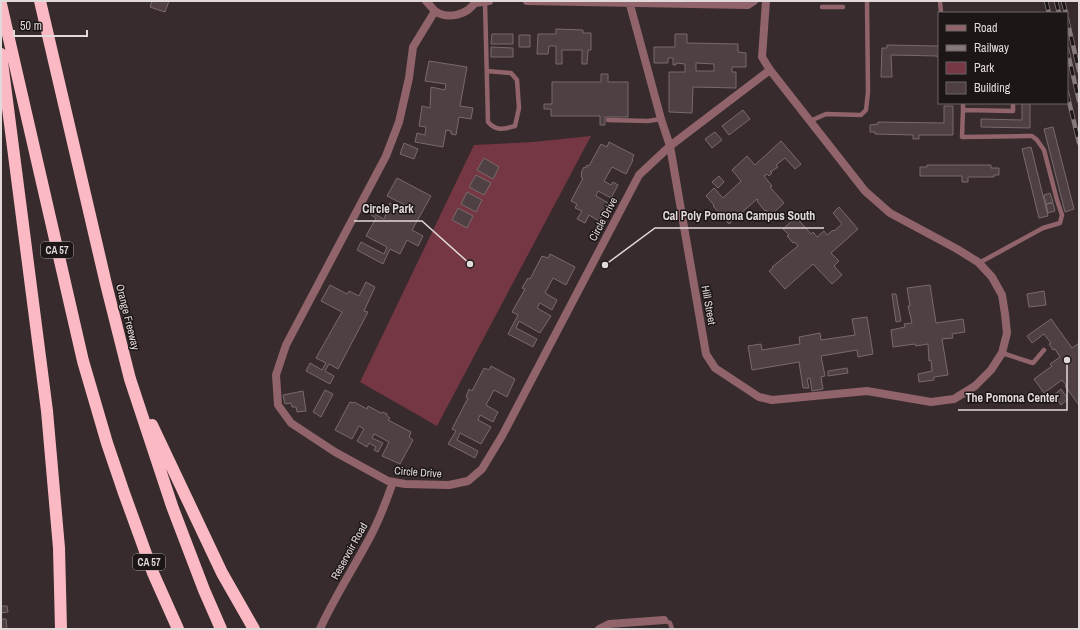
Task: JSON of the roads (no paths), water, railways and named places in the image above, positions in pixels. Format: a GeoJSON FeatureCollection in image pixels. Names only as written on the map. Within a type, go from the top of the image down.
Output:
{"type":"FeatureCollection","features":[{"type":"Feature","properties":{"kind":"highway","name":"Orange Freeway"},"geometry":{"type":"LineString","coordinates":[[40,1],[106,284],[130,379],[172,506],[204,590],[221,629]]}},
{"type":"Feature","properties":{"kind":"highway","name":"CA 57"},"geometry":{"type":"LineString","coordinates":[[1,4],[83,361],[107,443],[124,493],[153,573],[178,629]]}},
{"type":"Feature","properties":{"kind":"highway"},"geometry":{"type":"LineString","coordinates":[[1,54],[47,411],[59,548],[61,629]]}},
{"type":"Feature","properties":{"kind":"highway"},"geometry":{"type":"LineString","coordinates":[[130,379],[222,573],[254,629]]}},
{"type":"Feature","properties":{"kind":"street"},"geometry":{"type":"LineString","coordinates":[[426,1],[435,11],[447,16],[463,14],[482,2]]}},
{"type":"Feature","properties":{"kind":"street"},"geometry":{"type":"LineString","coordinates":[[527,1],[748,5],[754,1]]}},
{"type":"Feature","properties":{"kind":"street","name":"Hill Street"},"geometry":{"type":"LineString","coordinates":[[630,2],[670,146],[706,354],[715,368],[759,397],[772,400],[867,391],[931,402],[954,398],[975,386],[991,370],[1002,353],[1007,333],[1002,295],[992,277],[979,263],[957,249],[890,213],[865,191],[770,70],[762,57],[766,1]]}},
{"type":"Feature","properties":{"kind":"street","name":"Circle Drive"},"geometry":{"type":"LineString","coordinates":[[435,11],[413,47],[409,78],[399,122],[386,156],[286,346],[276,375],[278,405],[290,423],[335,452],[388,481],[405,484],[449,485],[468,481],[482,469],[502,436],[639,175],[670,146],[770,70]]}},
{"type":"Feature","properties":{"kind":"street","name":"Reservoir Road"},"geometry":{"type":"LineString","coordinates":[[320,629],[330,608],[369,539],[394,482]]}},
{"type":"Feature","properties":{"kind":"street"},"geometry":{"type":"LineString","coordinates":[[599,629],[609,624],[664,620]]}},
{"type":"Feature","properties":{"kind":"lane"},"geometry":{"type":"LineString","coordinates":[[810,121],[826,114],[861,115],[866,110],[868,92],[868,1]]}},
{"type":"Feature","properties":{"kind":"lane"},"geometry":{"type":"LineString","coordinates":[[940,1],[941,12]]}},
{"type":"Feature","properties":{"kind":"lane"},"geometry":{"type":"LineString","coordinates":[[482,2],[487,71],[488,122],[493,128],[503,129],[515,126],[519,108],[518,80],[511,73],[487,71]]}},
{"type":"Feature","properties":{"kind":"lane"},"geometry":{"type":"LineString","coordinates":[[822,7],[843,7]]}},
{"type":"Feature","properties":{"kind":"lane"},"geometry":{"type":"LineString","coordinates":[[964,104],[962,136],[1032,136],[1037,140],[1044,150],[1062,215],[1060,223],[1043,228],[979,263]]}},
{"type":"Feature","properties":{"kind":"lane"},"geometry":{"type":"LineString","coordinates":[[963,110],[1013,111],[1013,104]]}},
{"type":"Feature","properties":{"kind":"lane"},"geometry":{"type":"LineString","coordinates":[[608,120],[648,121],[662,119]]}},
{"type":"Feature","properties":{"kind":"lane"},"geometry":{"type":"LineString","coordinates":[[1002,353],[1033,363],[1044,350]]}},
{"type":"Feature","properties":{"kind":"lane"},"geometry":{"type":"LineString","coordinates":[[664,620],[670,623],[672,629]]}},
{"type":"Feature","properties":{"kind":"railway"},"geometry":{"type":"LineString","coordinates":[[1046,1],[1049,12]]}},
{"type":"Feature","properties":{"kind":"railway"},"geometry":{"type":"LineString","coordinates":[[1056,1],[1059,12]]}},
{"type":"Feature","properties":{"kind":"railway"},"geometry":{"type":"LineString","coordinates":[[1063,1],[1066,12]]}},
{"type":"Feature","properties":{"kind":"railway"},"geometry":{"type":"LineString","coordinates":[[1068,23],[1079,71]]}},
{"type":"Feature","properties":{"kind":"railway"},"geometry":{"type":"LineString","coordinates":[[1068,53],[1079,101]]}},
{"type":"Feature","properties":{"kind":"railway"},"geometry":{"type":"LineString","coordinates":[[1068,97],[1079,143]]}},
{"type":"Feature","properties":{"kind":"place","name":"Circle Park"},"geometry":{"type":"Point","coordinates":[470,264]}},
{"type":"Feature","properties":{"kind":"place","name":"Cal Poly Pomona Campus South"},"geometry":{"type":"Point","coordinates":[605,265]}},
{"type":"Feature","properties":{"kind":"place","name":"The Pomona Center"},"geometry":{"type":"Point","coordinates":[1067,360]}}]}
